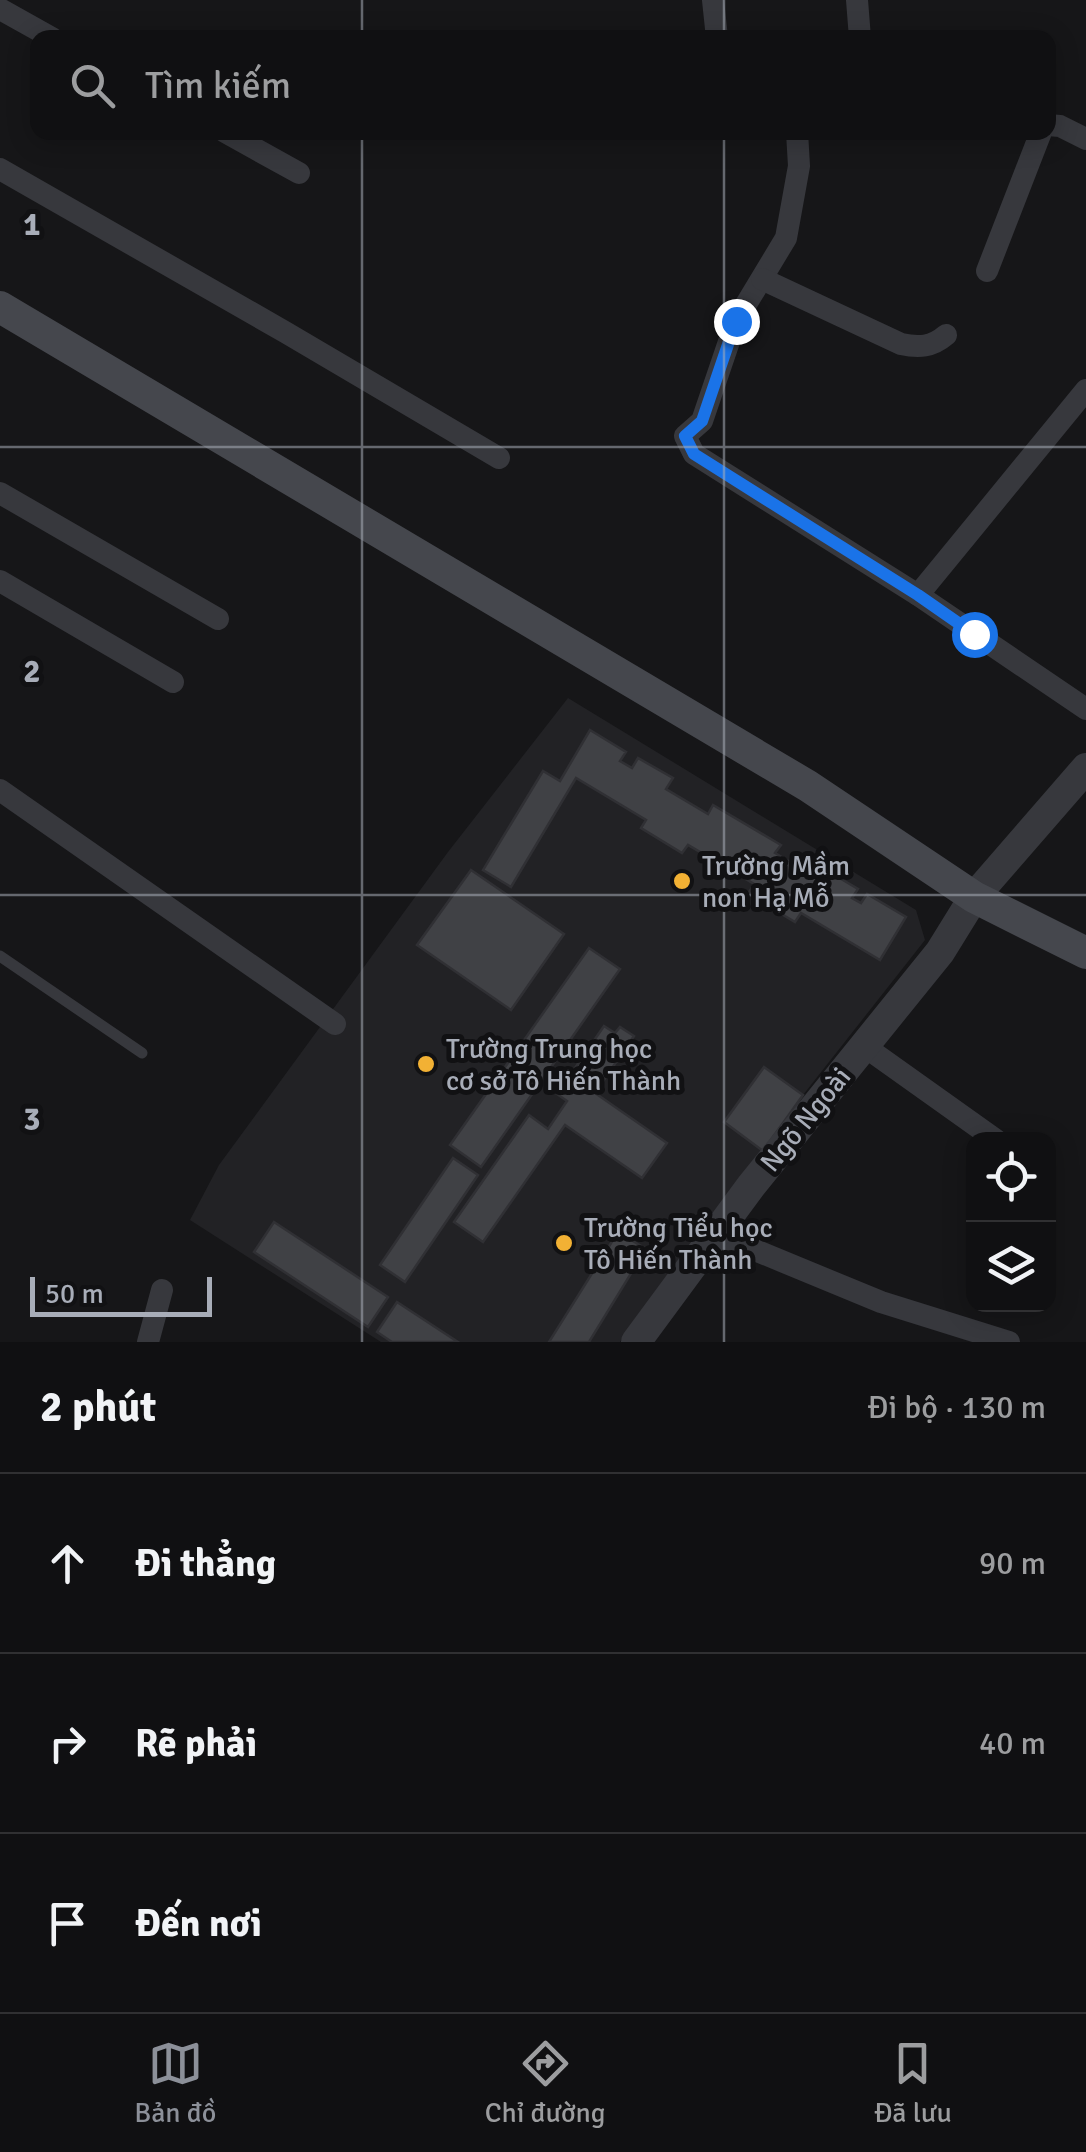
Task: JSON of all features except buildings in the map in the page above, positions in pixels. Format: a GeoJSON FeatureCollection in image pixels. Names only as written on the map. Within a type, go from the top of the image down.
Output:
{"type":"FeatureCollection","features":[{"type":"Feature","properties":{"kind":"main road"},"geometry":{"type":"LineString","coordinates":[[0,307],[808,786],[974,897],[1086,954]]}},
{"type":"Feature","properties":{"kind":"street"},"geometry":{"type":"LineString","coordinates":[[714,0],[716,30]]}},
{"type":"Feature","properties":{"kind":"street"},"geometry":{"type":"LineString","coordinates":[[857,0],[859,30]]}},
{"type":"Feature","properties":{"kind":"street"},"geometry":{"type":"LineString","coordinates":[[0,9],[38,30]]}},
{"type":"Feature","properties":{"kind":"street"},"geometry":{"type":"LineString","coordinates":[[1056,127],[1086,140]]}},
{"type":"Feature","properties":{"kind":"street"},"geometry":{"type":"LineString","coordinates":[[239,140],[299,173]]}},
{"type":"Feature","properties":{"kind":"street"},"geometry":{"type":"LineString","coordinates":[[797,140],[799,166],[786,238],[736,321],[702,421],[685,436],[694,454],[918,595],[1086,709]]}},
{"type":"Feature","properties":{"kind":"street"},"geometry":{"type":"LineString","coordinates":[[988,272],[1037,140]]}},
{"type":"Feature","properties":{"kind":"street"},"geometry":{"type":"LineString","coordinates":[[0,169],[498,458]]}},
{"type":"Feature","properties":{"kind":"street"},"geometry":{"type":"LineString","coordinates":[[762,280],[901,344],[917,348],[936,344],[946,335]]}},
{"type":"Feature","properties":{"kind":"street"},"geometry":{"type":"LineString","coordinates":[[918,595],[1086,390]]}},
{"type":"Feature","properties":{"kind":"street"},"geometry":{"type":"LineString","coordinates":[[0,493],[218,619]]}},
{"type":"Feature","properties":{"kind":"street"},"geometry":{"type":"LineString","coordinates":[[0,582],[173,682]]}},
{"type":"Feature","properties":{"kind":"street","name":"Ngõ Ngoài"},"geometry":{"type":"LineString","coordinates":[[636,1342],[716,1234],[940,952],[974,897],[1086,768]]}},
{"type":"Feature","properties":{"kind":"street"},"geometry":{"type":"LineString","coordinates":[[0,790],[335,1024]]}},
{"type":"Feature","properties":{"kind":"street"},"geometry":{"type":"LineString","coordinates":[[864,1046],[985,1132]]}},
{"type":"Feature","properties":{"kind":"street"},"geometry":{"type":"LineString","coordinates":[[716,1234],[881,1302],[1010,1342]]}},
{"type":"Feature","properties":{"kind":"street"},"geometry":{"type":"LineString","coordinates":[[148,1342],[162,1290]]}},
{"type":"Feature","properties":{"kind":"lane"},"geometry":{"type":"LineString","coordinates":[[0,956],[142,1053]]}},
{"type":"Feature","properties":{"kind":"shaded area"},"geometry":{"type":"Polygon","coordinates":[[[568,698],[916,910],[925,940],[803,1095],[620,1342],[381,1342],[190,1220],[219,1165],[448,852],[568,698]]]}},
{"type":"Feature","properties":{"kind":"place","name":"Trường Mầm non Hạ Mỗ"},"geometry":{"type":"Point","coordinates":[682,881]}},
{"type":"Feature","properties":{"kind":"place","name":"Trường Trung học cơ sở Tô Hiến Thành"},"geometry":{"type":"Point","coordinates":[426,1064]}},
{"type":"Feature","properties":{"kind":"place","name":"Trường Tiểu học Tô Hiến Thành"},"geometry":{"type":"Point","coordinates":[564,1243]}},
{"type":"Feature","properties":{"kind":"route"},"geometry":{"type":"LineString","coordinates":[[736,321],[702,421],[685,436],[694,454],[974,634]]}}]}
